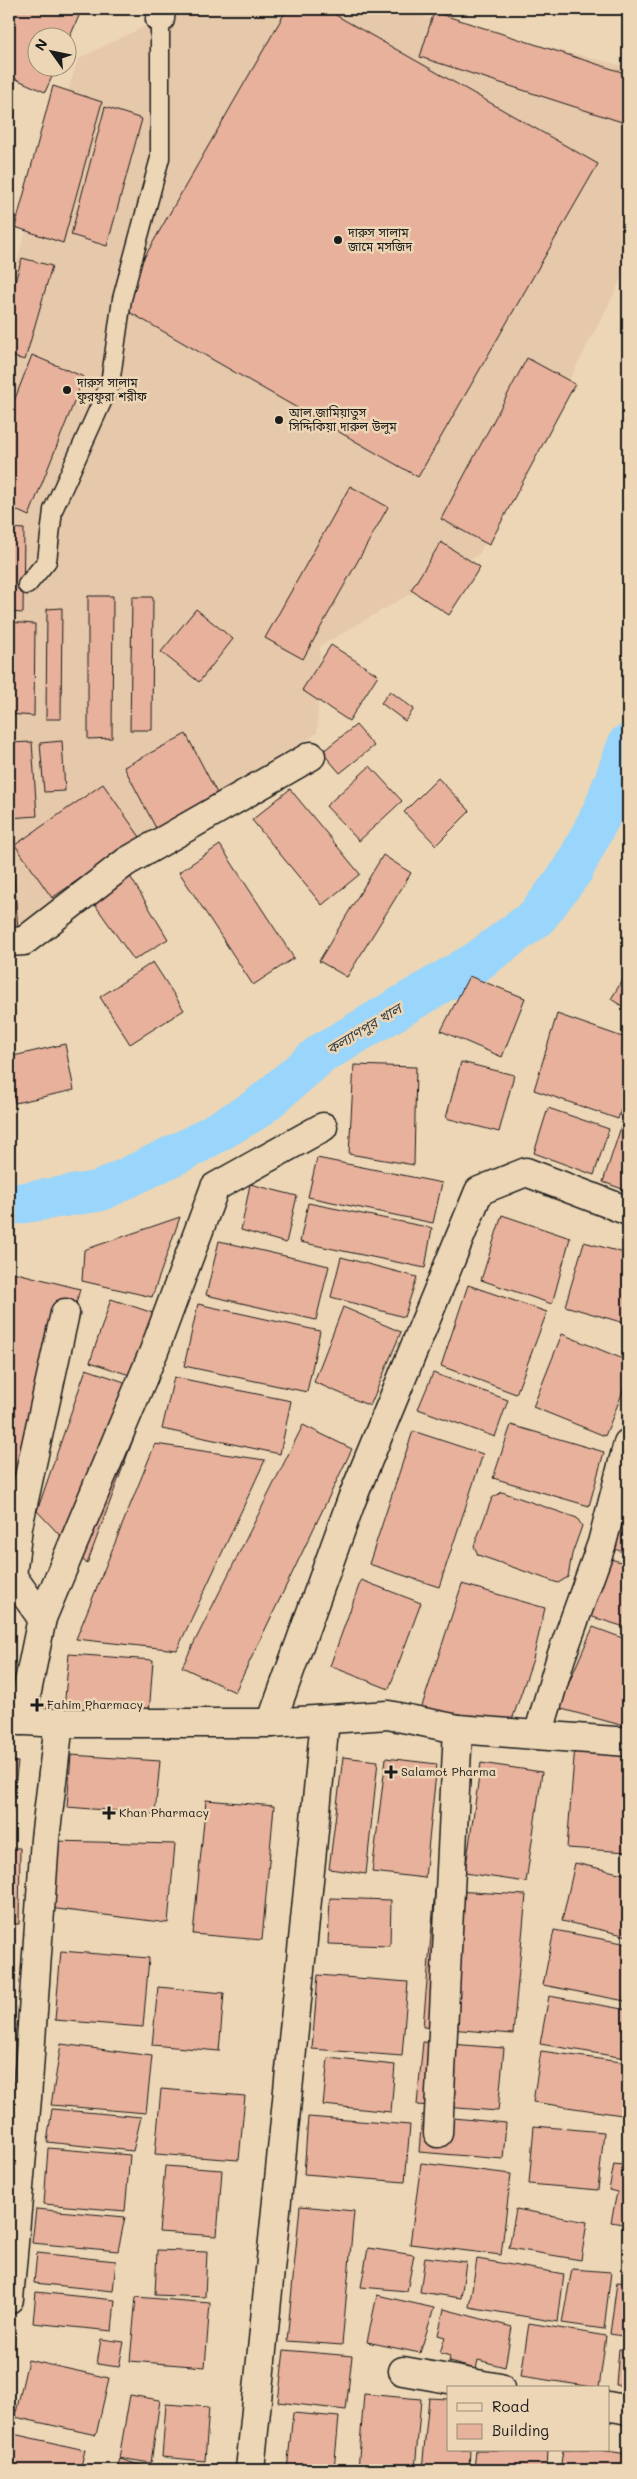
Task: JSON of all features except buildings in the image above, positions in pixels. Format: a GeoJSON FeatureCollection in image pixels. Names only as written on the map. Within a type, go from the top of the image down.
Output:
{"type":"FeatureCollection","features":[{"type":"Feature","properties":{"kind":"street"},"geometry":{"type":"LineString","coordinates":[[9,942],[24,941],[126,862],[311,756]]}},
{"type":"Feature","properties":{"kind":"street"},"geometry":{"type":"LineString","coordinates":[[323,1127],[215,1187],[154,1351],[42,1618],[15,1720],[59,1723],[271,1723],[388,1715],[458,1729],[628,1742]]}},
{"type":"Feature","properties":{"kind":"street"},"geometry":{"type":"LineString","coordinates":[[271,1723],[352,1499],[479,1191],[526,1172],[628,1211]]}},
{"type":"Feature","properties":{"kind":"street"},"geometry":{"type":"LineString","coordinates":[[42,1618],[12,1576],[18,1526],[65,1313]]}},
{"type":"Feature","properties":{"kind":"street"},"geometry":{"type":"LineString","coordinates":[[538,1735],[561,1657],[602,1543],[628,1444]]}},
{"type":"Feature","properties":{"kind":"street"},"geometry":{"type":"LineString","coordinates":[[250,2470],[325,1720]]}},
{"type":"Feature","properties":{"kind":"street"},"geometry":{"type":"LineString","coordinates":[[9,2299],[26,2108],[45,1840],[59,1723]]}},
{"type":"Feature","properties":{"kind":"street"},"geometry":{"type":"LineString","coordinates":[[438,2133],[458,1729]]}},
{"type":"Feature","properties":{"kind":"street"},"geometry":{"type":"LineString","coordinates":[[403,2371],[489,2386]]}},
{"type":"Feature","properties":{"kind":"street"},"geometry":{"type":"LineString","coordinates":[[610,2406],[628,2410]]}},
{"type":"Feature","properties":{"kind":"lane"},"geometry":{"type":"LineString","coordinates":[[27,585],[47,562],[53,510],[110,384],[122,299],[160,158],[160,14]]}},
{"type":"Feature","properties":{"kind":"shaded area","name":"আল জামিয়াতুস সিদ্দিকিয়া দারুল উলুম"},"geometry":{"type":"Polygon","coordinates":[[[181,9],[360,9],[403,12],[628,67],[628,255],[618,286],[479,554],[320,646],[317,733],[29,922],[9,924],[9,287],[72,78],[78,78],[78,59],[181,9]]]}},
{"type":"Feature","properties":{"kind":"waterway","name":"কল্যাণপুর খাল"},"geometry":{"type":"LineString","coordinates":[[9,1205],[100,1191],[191,1147],[257,1109],[321,1054],[478,961],[537,917],[573,870],[604,809],[628,744]]}},
{"type":"Feature","properties":{"kind":"place","name":"দারুস সালাম জামে মসজিদ"},"geometry":{"type":"Point","coordinates":[338,240]}},
{"type":"Feature","properties":{"kind":"place","name":"দারুস সালাম ফুরফুরা শরীফ"},"geometry":{"type":"Point","coordinates":[67,390]}},
{"type":"Feature","properties":{"kind":"place","name":"আল জামিয়াতুস সিদ্দিকিয়া দারুল উলুম"},"geometry":{"type":"Point","coordinates":[279,420]}},
{"type":"Feature","properties":{"kind":"place","name":"Fahim Pharmacy"},"geometry":{"type":"Point","coordinates":[37,1705]}},
{"type":"Feature","properties":{"kind":"place","name":"Salamot Pharma"},"geometry":{"type":"Point","coordinates":[391,1772]}},
{"type":"Feature","properties":{"kind":"place","name":"Khan Pharmacy"},"geometry":{"type":"Point","coordinates":[109,1813]}}]}
